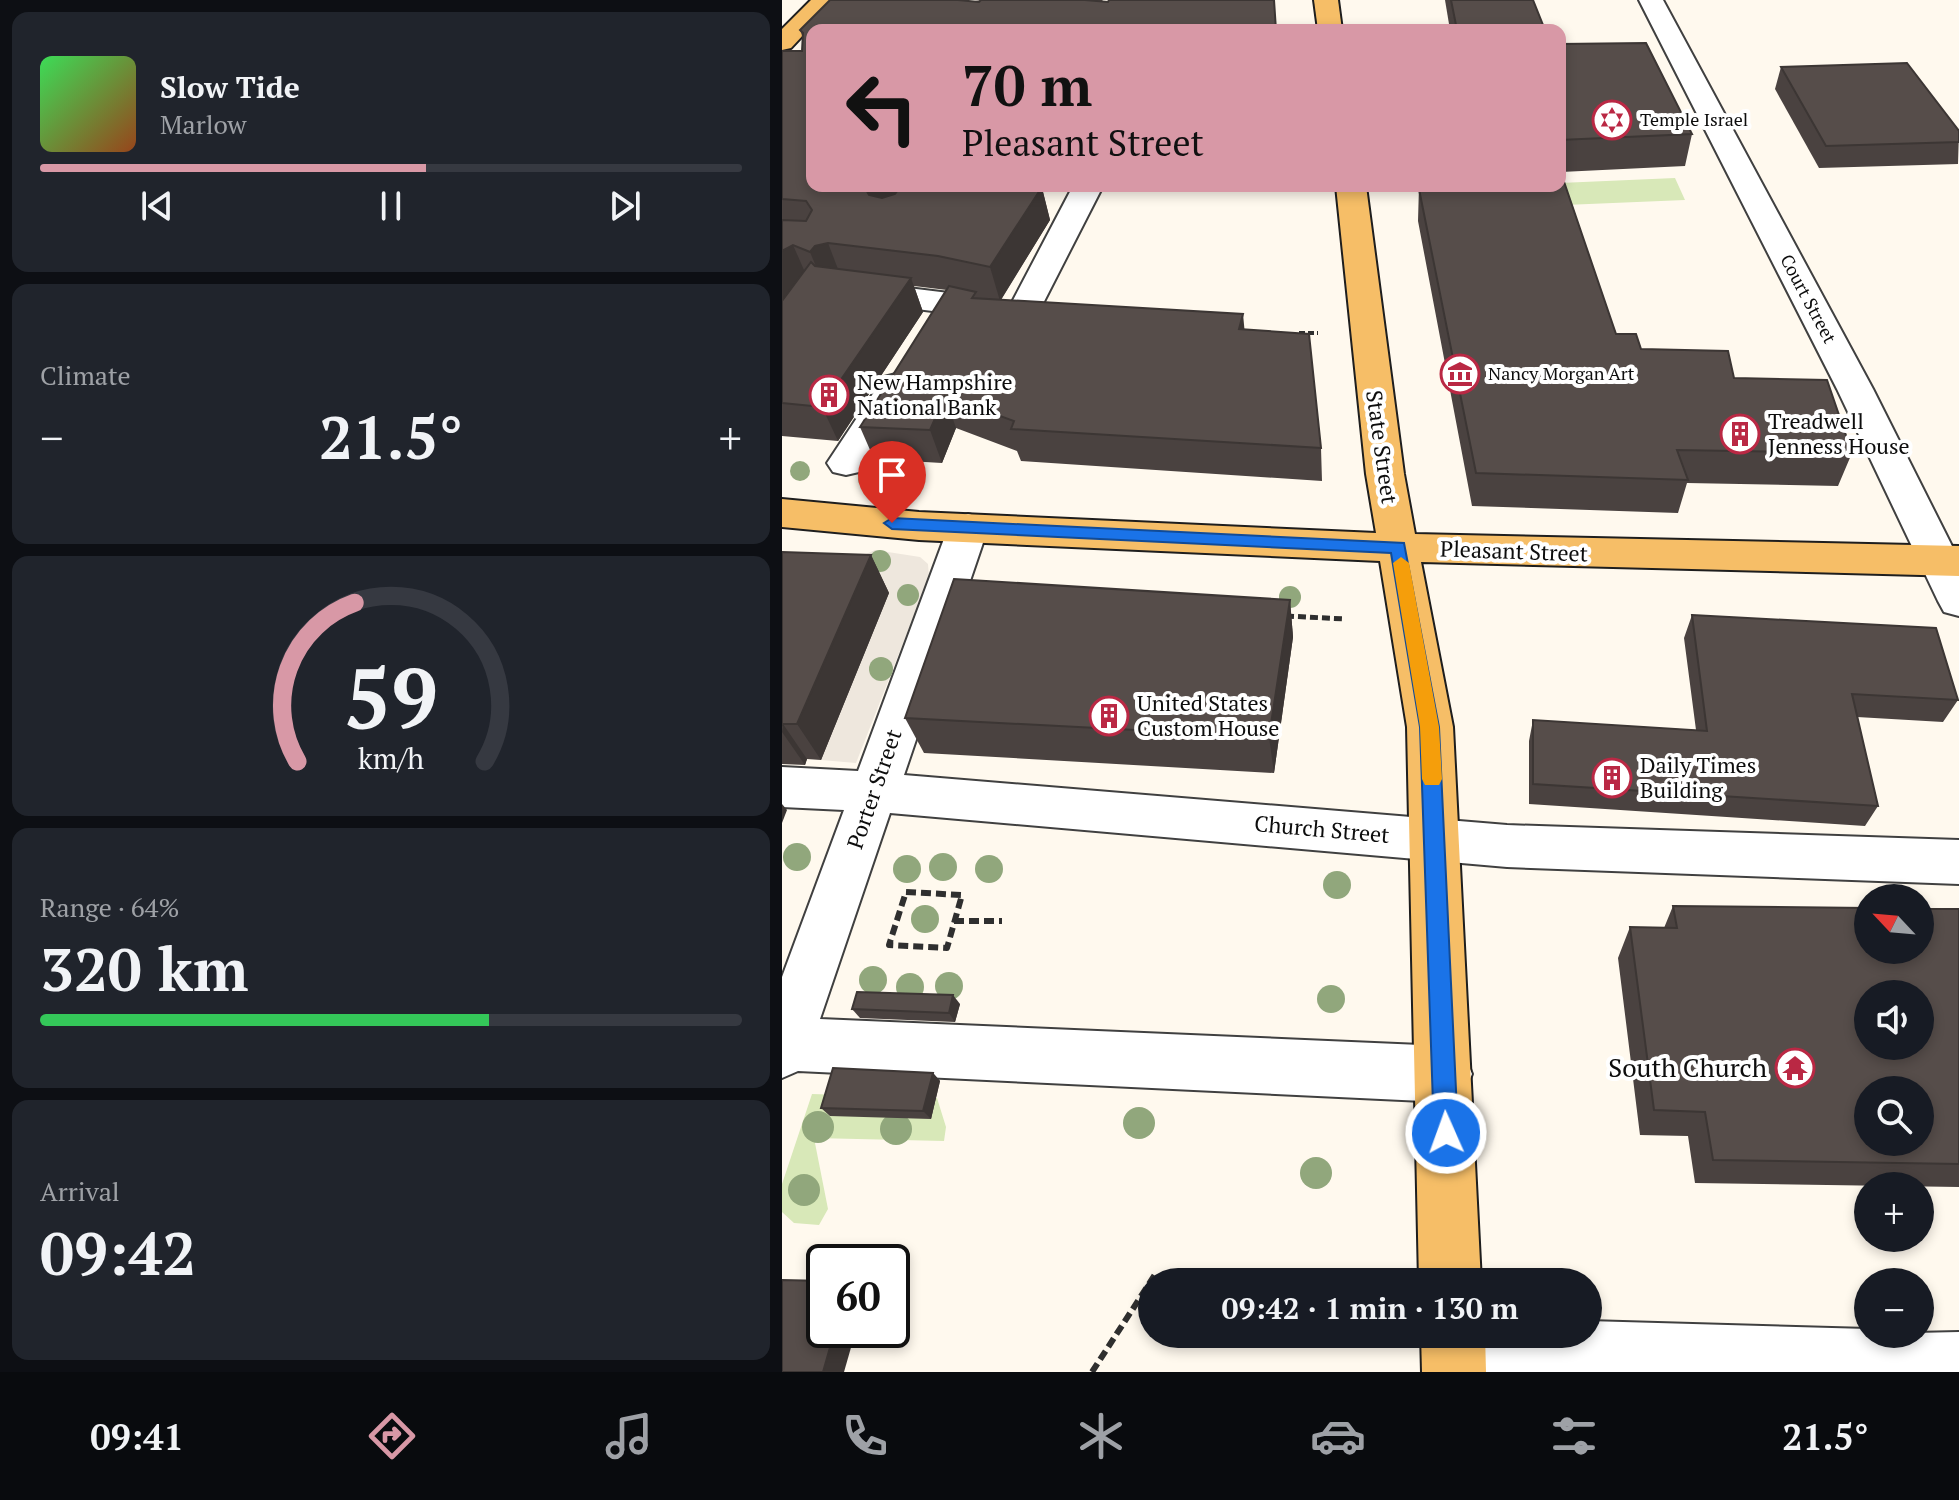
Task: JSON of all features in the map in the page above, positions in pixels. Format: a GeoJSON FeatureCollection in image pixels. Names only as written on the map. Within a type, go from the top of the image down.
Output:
{"type":"FeatureCollection","features":[{"type":"Feature","properties":{"kind":"main road"},"geometry":{"type":"LineString","coordinates":[[782,43],[824,0]]}},
{"type":"Feature","properties":{"kind":"main road"},"geometry":{"type":"LineString","coordinates":[[1326,0],[1329,24]]}},
{"type":"Feature","properties":{"kind":"main road","name":"State Street"},"geometry":{"type":"LineString","coordinates":[[1352,192],[1364,311],[1398,548],[1430,727],[1450,1268]]}},
{"type":"Feature","properties":{"kind":"main road","name":"Pleasant Street"},"geometry":{"type":"LineString","coordinates":[[782,513],[968,528],[1398,548],[1950,561]]}},
{"type":"Feature","properties":{"kind":"street","name":"Court Street"},"geometry":{"type":"LineString","coordinates":[[1651,0],[1847,375],[1950,561],[1959,601]]}},
{"type":"Feature","properties":{"kind":"street"},"geometry":{"type":"LineString","coordinates":[[841,290],[932,329],[1020,318],[1085,192]]}},
{"type":"Feature","properties":{"kind":"street"},"geometry":{"type":"LineString","coordinates":[[846,463],[932,329]]}},
{"type":"Feature","properties":{"kind":"street","name":"Porter Street"},"geometry":{"type":"LineString","coordinates":[[783,1048],[968,528]]}},
{"type":"Feature","properties":{"kind":"street","name":"Church Street"},"geometry":{"type":"LineString","coordinates":[[782,787],[874,792],[1507,846],[1959,862]]}},
{"type":"Feature","properties":{"kind":"street"},"geometry":{"type":"LineString","coordinates":[[783,1048],[1444,1074]]}},
{"type":"Feature","properties":{"kind":"street"},"geometry":{"type":"LineString","coordinates":[[1454,1352],[1959,1364]]}},
{"type":"Feature","properties":{"kind":"path"},"geometry":{"type":"LineString","coordinates":[[1290,332],[1318,333]]}},
{"type":"Feature","properties":{"kind":"path"},"geometry":{"type":"LineString","coordinates":[[1282,616],[1345,619]]}},
{"type":"Feature","properties":{"kind":"path"},"geometry":{"type":"LineString","coordinates":[[906,892],[962,895],[954,921],[947,948],[889,945],[906,892]]}},
{"type":"Feature","properties":{"kind":"path"},"geometry":{"type":"LineString","coordinates":[[954,921],[1002,921]]}},
{"type":"Feature","properties":{"kind":"path"},"geometry":{"type":"LineString","coordinates":[[1092,1372],[1138,1301]]}},
{"type":"Feature","properties":{"kind":"green space"},"geometry":{"type":"Polygon","coordinates":[[[1675,178],[1685,200],[1565,205],[1562,192],[1566,192],[1566,183],[1675,178]]]}},
{"type":"Feature","properties":{"kind":"green space"},"geometry":{"type":"Polygon","coordinates":[[[812,1094],[937,1098],[946,1127],[944,1141],[814,1138],[828,1209],[819,1225],[794,1223],[782,1212],[782,1184],[812,1094]]]}},
{"type":"Feature","properties":{"kind":"shaded area"},"geometry":{"type":"Polygon","coordinates":[[[875,550],[920,557],[928,564],[929,577],[856,763],[821,760],[889,593],[848,562],[875,550]]]}},
{"type":"Feature","properties":{"kind":"building"},"geometry":{"type":"Polygon","coordinates":[[[830,0],[1274,0],[1276,24],[806,24],[830,0]]]}},
{"type":"Feature","properties":{"kind":"building"},"geometry":{"type":"Polygon","coordinates":[[[1451,0],[1533,0],[1543,24],[1456,24],[1451,0]]]}},
{"type":"Feature","properties":{"kind":"building"},"geometry":{"type":"Polygon","coordinates":[[[806,24],[806,192],[867,192],[882,198],[896,192],[1039,192],[990,267],[938,256],[828,243],[815,246],[810,252],[793,245],[782,251],[782,220],[806,221],[812,210],[806,201],[782,199],[782,51],[802,51],[803,33],[800,30],[806,24]]]}},
{"type":"Feature","properties":{"kind":"building"},"geometry":{"type":"Polygon","coordinates":[[[1646,43],[1692,134],[1566,140],[1566,44],[1646,43]]]}},
{"type":"Feature","properties":{"kind":"building"},"geometry":{"type":"Polygon","coordinates":[[[1907,63],[1959,131],[1959,142],[1826,146],[1781,67],[1907,63]]]}},
{"type":"Feature","properties":{"kind":"building"},"geometry":{"type":"Polygon","coordinates":[[[1566,188],[1616,334],[1636,334],[1641,349],[1728,351],[1734,378],[1827,380],[1852,453],[1677,450],[1688,480],[1476,473],[1420,192],[1566,192],[1566,188]]]}},
{"type":"Feature","properties":{"kind":"building"},"geometry":{"type":"Polygon","coordinates":[[[811,262],[815,266],[911,278],[822,407],[782,403],[782,301],[811,262]]]}},
{"type":"Feature","properties":{"kind":"building"},"geometry":{"type":"Polygon","coordinates":[[[949,286],[976,292],[972,298],[1243,314],[1239,329],[1309,334],[1321,448],[1011,429],[1014,421],[945,396],[930,430],[860,427],[949,286]]]}},
{"type":"Feature","properties":{"kind":"building"},"geometry":{"type":"Polygon","coordinates":[[[782,552],[871,555],[797,724],[782,726],[782,552]]]}},
{"type":"Feature","properties":{"kind":"building","name":"United States Custom House"},"geometry":{"type":"Polygon","coordinates":[[[954,579],[1290,600],[1269,737],[905,718],[954,579]]]}},
{"type":"Feature","properties":{"kind":"building"},"geometry":{"type":"Polygon","coordinates":[[[1692,615],[1936,628],[1958,700],[1852,694],[1878,806],[1533,784],[1533,720],[1707,731],[1692,615]]]}},
{"type":"Feature","properties":{"kind":"building","name":"South Church"},"geometry":{"type":"Polygon","coordinates":[[[1673,906],[1854,908],[1854,964],[1934,964],[1934,909],[1959,909],[1959,1164],[1713,1160],[1705,1112],[1654,1110],[1630,927],[1677,928],[1673,906]]]}},
{"type":"Feature","properties":{"kind":"building"},"geometry":{"type":"Polygon","coordinates":[[[857,992],[953,995],[949,1013],[852,1009],[857,992]]]}},
{"type":"Feature","properties":{"kind":"building"},"geometry":{"type":"Polygon","coordinates":[[[833,1068],[933,1073],[923,1111],[821,1108],[833,1068]]]}},
{"type":"Feature","properties":{"kind":"building"},"geometry":{"type":"Polygon","coordinates":[[[782,1280],[806,1281],[806,1348],[830,1348],[823,1372],[782,1372],[782,1280]]]}},
{"type":"Feature","properties":{"kind":"slow traffic"},"geometry":{"type":"LineString","coordinates":[[1401,563],[1430,727],[1432,779]]}},
{"type":"Feature","properties":{"kind":"place","name":"Temple Israel"},"geometry":{"type":"Point","coordinates":[1612,120]}},
{"type":"Feature","properties":{"kind":"place","name":"Nancy Morgan Art"},"geometry":{"type":"Point","coordinates":[1460,374]}},
{"type":"Feature","properties":{"kind":"place","name":"New Hampshire National Bank"},"geometry":{"type":"Point","coordinates":[829,395]}},
{"type":"Feature","properties":{"kind":"place","name":"Treadwell Jenness House"},"geometry":{"type":"Point","coordinates":[1740,434]}},
{"type":"Feature","properties":{"kind":"place","name":"United States Custom House"},"geometry":{"type":"Point","coordinates":[1109,716]}},
{"type":"Feature","properties":{"kind":"place","name":"Daily Times Building"},"geometry":{"type":"Point","coordinates":[1612,778]}},
{"type":"Feature","properties":{"kind":"place","name":"South Church"},"geometry":{"type":"Point","coordinates":[1795,1068]}},
{"type":"Feature","properties":{"kind":"route"},"geometry":{"type":"LineString","coordinates":[[892,523],[1398,548],[1430,727],[1446,1133]]}}]}
